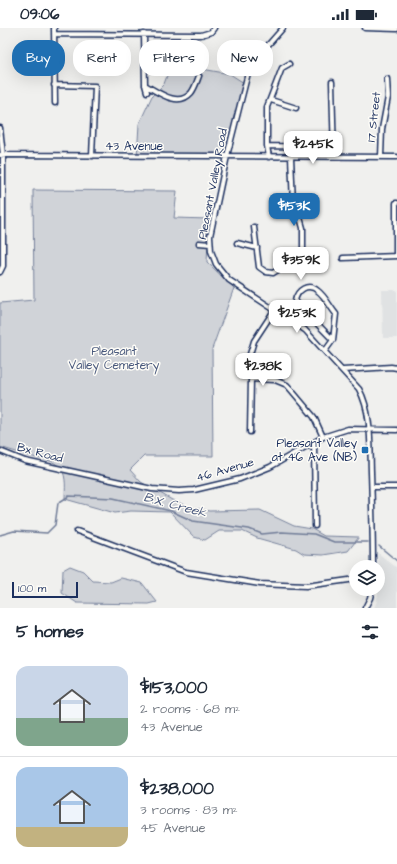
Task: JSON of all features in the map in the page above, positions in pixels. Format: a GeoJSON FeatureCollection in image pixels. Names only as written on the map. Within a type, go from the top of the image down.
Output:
{"type":"FeatureCollection","features":[{"type":"Feature","properties":{"kind":"street"},"geometry":{"type":"LineString","coordinates":[[54,28],[55,103]]}},
{"type":"Feature","properties":{"kind":"street","name":"Pleasant Valley Road"},"geometry":{"type":"LineString","coordinates":[[282,28],[249,69],[227,156],[210,236],[211,251],[216,264],[229,280],[305,330],[359,388],[365,399],[368,410],[372,487],[373,560]]}},
{"type":"Feature","properties":{"kind":"street"},"geometry":{"type":"LineString","coordinates":[[365,28],[397,29]]}},
{"type":"Feature","properties":{"kind":"street"},"geometry":{"type":"LineString","coordinates":[[54,34],[201,35],[212,30]]}},
{"type":"Feature","properties":{"kind":"street"},"geometry":{"type":"LineString","coordinates":[[144,34],[145,85],[147,92]]}},
{"type":"Feature","properties":{"kind":"street"},"geometry":{"type":"LineString","coordinates":[[269,157],[267,146],[267,107],[282,68],[289,64]]}},
{"type":"Feature","properties":{"kind":"street"},"geometry":{"type":"LineString","coordinates":[[145,85],[172,99],[177,100],[186,98],[192,92],[200,76]]}},
{"type":"Feature","properties":{"kind":"street","name":"17 Street"},"geometry":{"type":"LineString","coordinates":[[381,157],[382,129],[388,97],[387,80]]}},
{"type":"Feature","properties":{"kind":"street"},"geometry":{"type":"LineString","coordinates":[[332,82],[334,157]]}},
{"type":"Feature","properties":{"kind":"street"},"geometry":{"type":"LineString","coordinates":[[54,85],[95,86],[92,156]]}},
{"type":"Feature","properties":{"kind":"street"},"geometry":{"type":"LineString","coordinates":[[270,100],[296,108]]}},
{"type":"Feature","properties":{"kind":"street"},"geometry":{"type":"LineString","coordinates":[[0,128],[2,155],[2,266],[0,272]]}},
{"type":"Feature","properties":{"kind":"street"},"geometry":{"type":"LineString","coordinates":[[267,146],[334,147]]}},
{"type":"Feature","properties":{"kind":"street","name":"43 Avenue"},"geometry":{"type":"LineString","coordinates":[[2,155],[227,156],[291,158],[397,157]]}},
{"type":"Feature","properties":{"kind":"street"},"geometry":{"type":"LineString","coordinates":[[254,227],[259,267],[266,272],[273,273],[300,256],[303,248],[303,228],[299,214],[293,204],[291,158]]}},
{"type":"Feature","properties":{"kind":"street"},"geometry":{"type":"LineString","coordinates":[[344,258],[396,256],[397,203]]}},
{"type":"Feature","properties":{"kind":"street"},"geometry":{"type":"LineString","coordinates":[[237,243],[257,248]]}},
{"type":"Feature","properties":{"kind":"street"},"geometry":{"type":"LineString","coordinates":[[199,244],[210,244]]}},
{"type":"Feature","properties":{"kind":"street"},"geometry":{"type":"LineString","coordinates":[[325,351],[333,340],[336,314],[318,290],[309,287],[302,289],[296,295],[295,302],[333,340]]}},
{"type":"Feature","properties":{"kind":"street"},"geometry":{"type":"LineString","coordinates":[[250,432],[250,354],[254,341],[275,310]]}},
{"type":"Feature","properties":{"kind":"street"},"geometry":{"type":"LineString","coordinates":[[343,370],[391,367],[397,368]]}},
{"type":"Feature","properties":{"kind":"street"},"geometry":{"type":"LineString","coordinates":[[251,379],[275,380],[287,385],[314,417],[323,437]]}},
{"type":"Feature","properties":{"kind":"street","name":"46 Avenue"},"geometry":{"type":"LineString","coordinates":[[76,472],[152,489],[179,491],[194,490],[240,479],[270,467],[323,437],[348,429],[397,430]]}},
{"type":"Feature","properties":{"kind":"street"},"geometry":{"type":"LineString","coordinates":[[314,443],[315,526]]}},
{"type":"Feature","properties":{"kind":"street","name":"Bx Road"},"geometry":{"type":"LineString","coordinates":[[0,452],[25,461],[76,472]]}},
{"type":"Feature","properties":{"kind":"street"},"geometry":{"type":"LineString","coordinates":[[372,487],[397,487]]}},
{"type":"Feature","properties":{"kind":"street"},"geometry":{"type":"LineString","coordinates":[[77,531],[186,572],[260,584],[306,586],[349,580]]}},
{"type":"Feature","properties":{"kind":"street"},"geometry":{"type":"LineString","coordinates":[[366,608],[370,596]]}},
{"type":"Feature","properties":{"kind":"shaded area"},"geometry":{"type":"Polygon","coordinates":[[[382,290],[397,290],[397,338],[383,338],[382,290]]]}},
{"type":"Feature","properties":{"kind":"shaded area"},"geometry":{"type":"Polygon","coordinates":[[[378,553],[397,568],[397,608],[374,608],[378,596],[385,596],[385,560],[378,560],[378,553]]]}},
{"type":"Feature","properties":{"kind":"green space"},"geometry":{"type":"Polygon","coordinates":[[[209,70],[217,72],[217,76],[233,76],[244,83],[229,154],[137,157],[139,124],[152,96],[164,84],[167,76],[209,76],[209,70]]]}},
{"type":"Feature","properties":{"kind":"green space","name":"Pleasant Valley Cemetery"},"geometry":{"type":"Polygon","coordinates":[[[33,190],[177,191],[174,218],[209,219],[207,262],[234,288],[212,349],[213,456],[144,456],[130,470],[141,482],[172,500],[189,507],[209,511],[260,510],[294,526],[312,529],[324,536],[359,537],[348,551],[323,555],[304,554],[296,549],[257,538],[242,531],[219,531],[205,540],[194,537],[170,512],[131,511],[115,513],[65,499],[64,475],[55,463],[0,447],[0,303],[34,300],[33,190]]]}},
{"type":"Feature","properties":{"kind":"green space"},"geometry":{"type":"Polygon","coordinates":[[[70,566],[83,571],[93,581],[111,582],[121,578],[142,583],[157,602],[149,604],[77,603],[62,593],[63,570],[70,566]]]}},
{"type":"Feature","properties":{"kind":"waterway","name":"B.X. Creek"},"geometry":{"type":"LineString","coordinates":[[0,535],[14,531],[47,533],[55,525],[58,503],[69,496],[113,498],[171,511],[193,521],[249,529],[262,534],[282,532],[314,534],[334,542],[368,542]]}},
{"type":"Feature","properties":{"kind":"waterway","name":"B.X. Creek"},"geometry":{"type":"LineString","coordinates":[[379,546],[397,561]]}},
{"type":"Feature","properties":{"kind":"place","name":"Pleasant Valley at 46 Ave (NB)"},"geometry":{"type":"Point","coordinates":[365,450]}}]}
